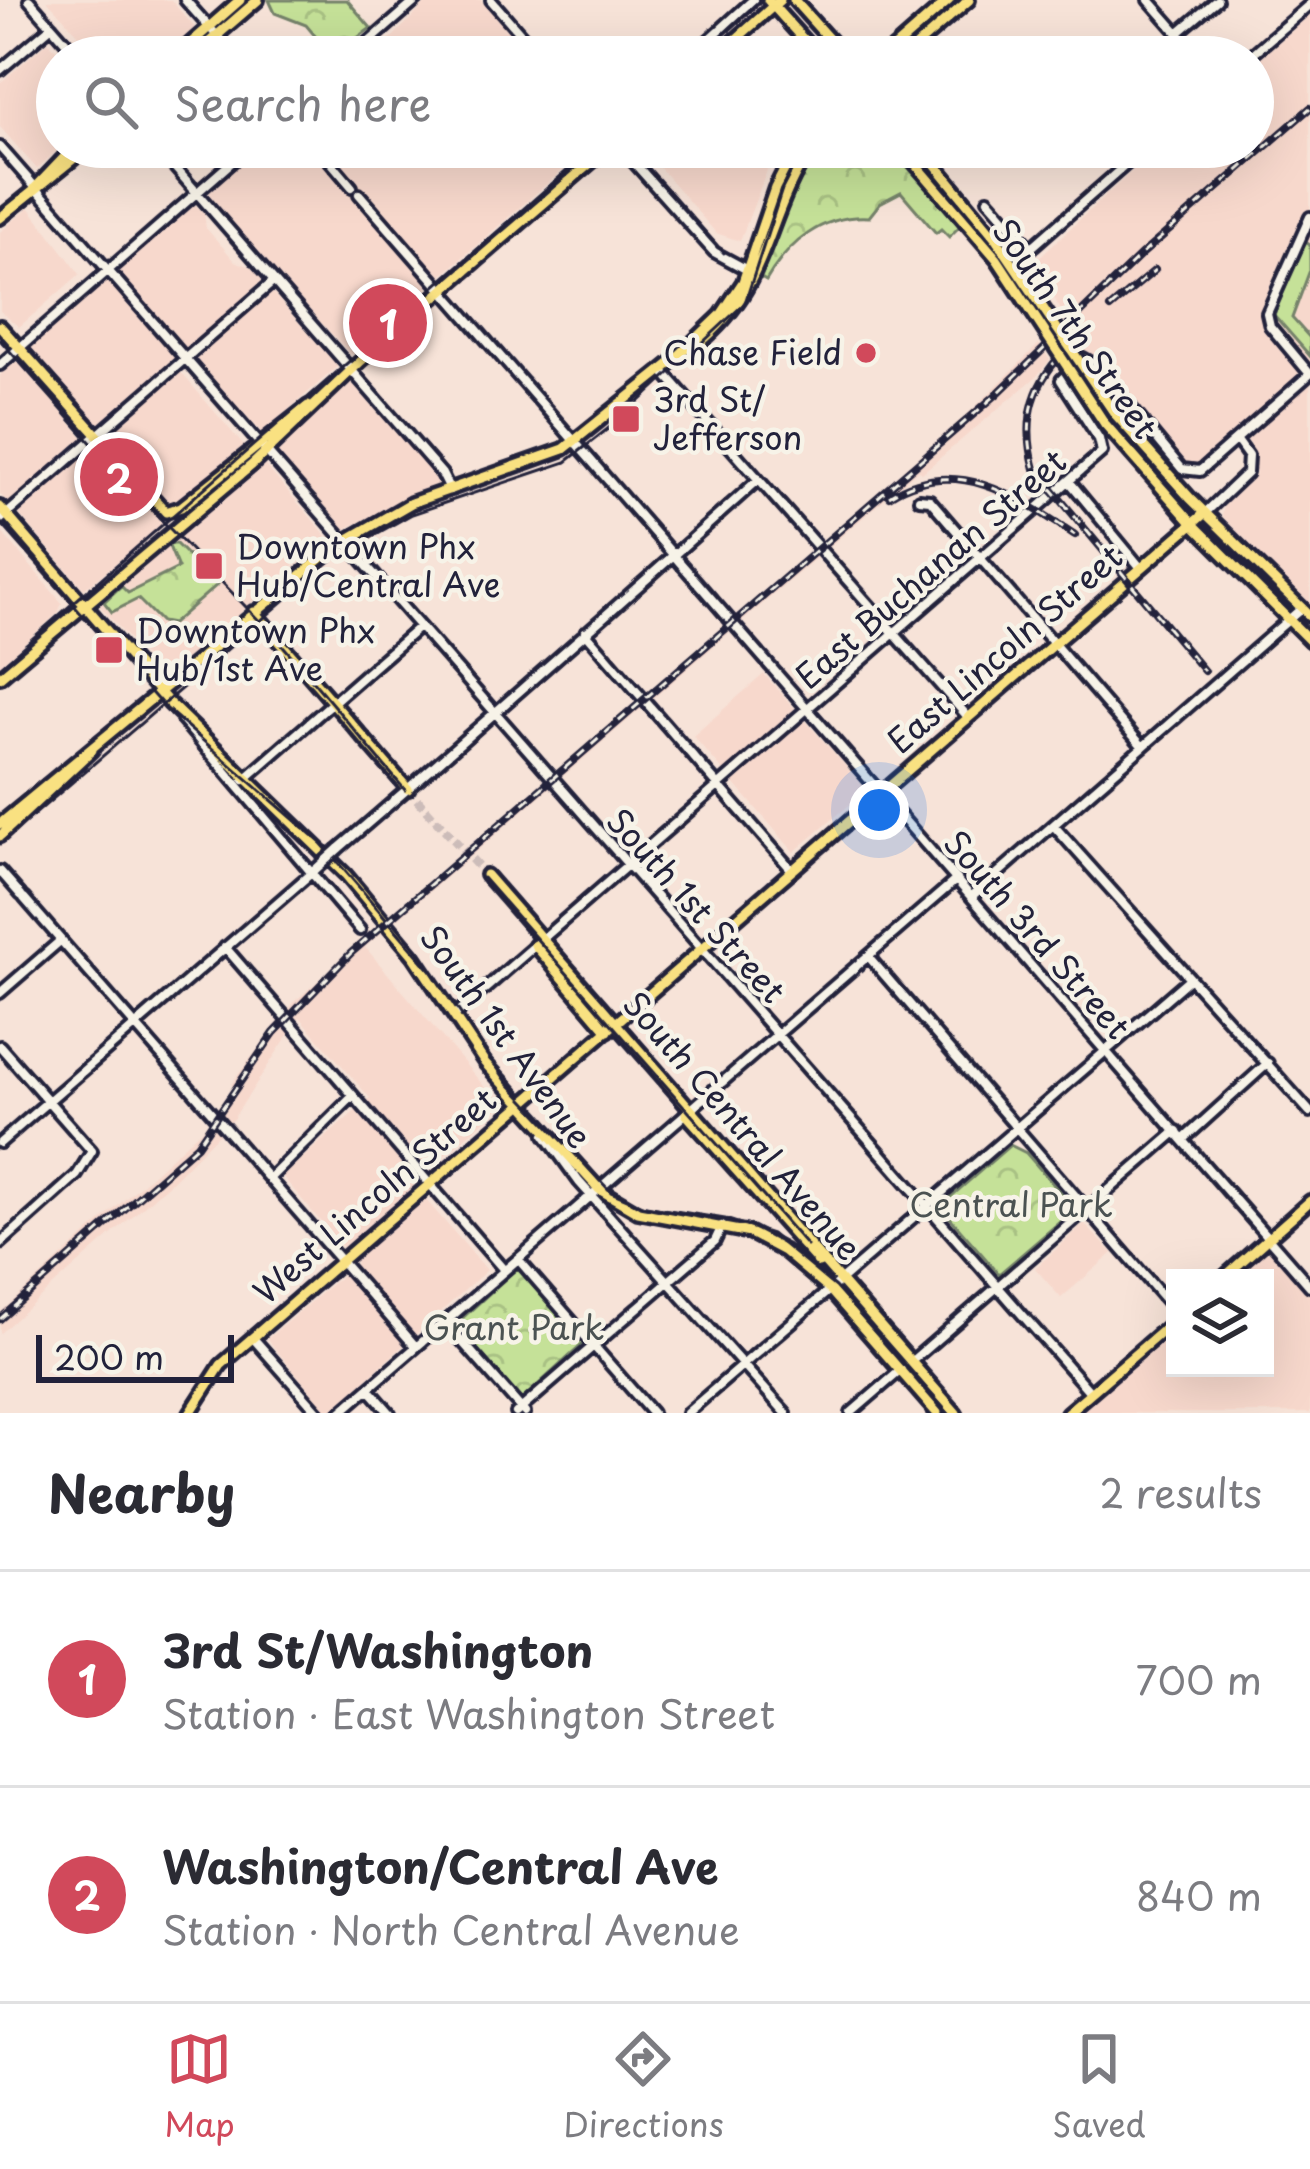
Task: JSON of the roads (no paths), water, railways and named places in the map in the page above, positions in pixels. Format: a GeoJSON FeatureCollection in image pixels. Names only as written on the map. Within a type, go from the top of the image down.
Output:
{"type":"FeatureCollection","features":[{"type":"Feature","properties":{"kind":"main road"},"geometry":{"type":"LineString","coordinates":[[209,36],[240,0]]}},
{"type":"Feature","properties":{"kind":"main road"},"geometry":{"type":"LineString","coordinates":[[206,36],[259,0]]}},
{"type":"Feature","properties":{"kind":"main road"},"geometry":{"type":"LineString","coordinates":[[794,0],[826,36]]}},
{"type":"Feature","properties":{"kind":"main road"},"geometry":{"type":"LineString","coordinates":[[908,36],[949,0]]}},
{"type":"Feature","properties":{"kind":"main road"},"geometry":{"type":"LineString","coordinates":[[927,36],[969,0]]}},
{"type":"Feature","properties":{"kind":"main road"},"geometry":{"type":"LineString","coordinates":[[738,36],[774,2],[802,36]]}},
{"type":"Feature","properties":{"kind":"main road"},"geometry":{"type":"LineString","coordinates":[[35,188],[54,168]]}},
{"type":"Feature","properties":{"kind":"main road"},"geometry":{"type":"LineString","coordinates":[[0,218],[61,168]]}},
{"type":"Feature","properties":{"kind":"main road"},"geometry":{"type":"LineString","coordinates":[[0,676],[184,521],[585,168]]}},
{"type":"Feature","properties":{"kind":"main road"},"geometry":{"type":"LineString","coordinates":[[753,273],[775,188],[785,168]]}},
{"type":"Feature","properties":{"kind":"main road"},"geometry":{"type":"LineString","coordinates":[[0,824],[343,542],[397,510],[574,443],[720,327],[753,273],[800,168]]}},
{"type":"Feature","properties":{"kind":"main road","name":"South 7th Street"},"geometry":{"type":"LineString","coordinates":[[919,168],[984,242],[1105,424],[1192,524],[1310,641]]}},
{"type":"Feature","properties":{"kind":"main road","name":"South 7th Street"},"geometry":{"type":"LineString","coordinates":[[938,168],[995,237],[1115,414],[1205,513],[1306,612]]}},
{"type":"Feature","properties":{"kind":"main road"},"geometry":{"type":"LineString","coordinates":[[0,326],[170,512],[261,449]]}},
{"type":"Feature","properties":{"kind":"main road","name":"East Lincoln Street"},"geometry":{"type":"LineString","coordinates":[[608,1030],[1205,513]]}},
{"type":"Feature","properties":{"kind":"main road","name":"South 1st Avenue"},"geometry":{"type":"LineString","coordinates":[[2,514],[170,704],[357,887],[545,1135]]}},
{"type":"Feature","properties":{"kind":"main road"},"geometry":{"type":"LineString","coordinates":[[251,614],[408,791]]}},
{"type":"Feature","properties":{"kind":"main road"},"geometry":{"type":"LineString","coordinates":[[0,836],[93,749]]}},
{"type":"Feature","properties":{"kind":"main road","name":"South Central Avenue"},"geometry":{"type":"LineString","coordinates":[[486,875],[539,942],[618,1022],[688,1112],[956,1413]]}},
{"type":"Feature","properties":{"kind":"main road"},"geometry":{"type":"LineString","coordinates":[[539,942],[608,1030]]}},
{"type":"Feature","properties":{"kind":"main road","name":"West Lincoln Street"},"geometry":{"type":"LineString","coordinates":[[190,1413],[211,1376],[608,1030]]}},
{"type":"Feature","properties":{"kind":"main road","name":"South Central Avenue"},"geometry":{"type":"LineString","coordinates":[[545,1135],[595,1192],[638,1212],[722,1226],[765,1239],[831,1291],[937,1413]]}},
{"type":"Feature","properties":{"kind":"main road"},"geometry":{"type":"LineString","coordinates":[[1233,1269],[1310,1201]]}},
{"type":"Feature","properties":{"kind":"main road"},"geometry":{"type":"LineString","coordinates":[[1066,1413],[1166,1328]]}},
{"type":"Feature","properties":{"kind":"street"},"geometry":{"type":"LineString","coordinates":[[29,0],[61,36]]}},
{"type":"Feature","properties":{"kind":"street"},"geometry":{"type":"LineString","coordinates":[[185,0],[217,36]]}},
{"type":"Feature","properties":{"kind":"street"},"geometry":{"type":"LineString","coordinates":[[376,36],[417,0]]}},
{"type":"Feature","properties":{"kind":"street"},"geometry":{"type":"LineString","coordinates":[[491,0],[523,36]]}},
{"type":"Feature","properties":{"kind":"street"},"geometry":{"type":"LineString","coordinates":[[714,36],[753,0]]}},
{"type":"Feature","properties":{"kind":"street"},"geometry":{"type":"LineString","coordinates":[[1149,0],[1181,36]]}},
{"type":"Feature","properties":{"kind":"street"},"geometry":{"type":"LineString","coordinates":[[1178,33],[1217,0]]}},
{"type":"Feature","properties":{"kind":"street"},"geometry":{"type":"LineString","coordinates":[[1273,36],[1310,4]]}},
{"type":"Feature","properties":{"kind":"street"},"geometry":{"type":"LineString","coordinates":[[40,36],[52,26]]}},
{"type":"Feature","properties":{"kind":"street"},"geometry":{"type":"LineString","coordinates":[[0,70],[36,40]]}},
{"type":"Feature","properties":{"kind":"street","name":"South 1st Street"},"geometry":{"type":"LineString","coordinates":[[0,147],[1090,1392]]}},
{"type":"Feature","properties":{"kind":"street"},"geometry":{"type":"LineString","coordinates":[[175,168],[442,474],[450,490]]}},
{"type":"Feature","properties":{"kind":"street"},"geometry":{"type":"LineString","coordinates":[[0,365],[225,168]]}},
{"type":"Feature","properties":{"kind":"street","name":"South 3rd Street"},"geometry":{"type":"LineString","coordinates":[[336,168],[1310,1286]]}},
{"type":"Feature","properties":{"kind":"street"},"geometry":{"type":"LineString","coordinates":[[639,168],[714,252],[753,273]]}},
{"type":"Feature","properties":{"kind":"street"},"geometry":{"type":"LineString","coordinates":[[988,199],[1031,248],[1122,168]]}},
{"type":"Feature","properties":{"kind":"street"},"geometry":{"type":"LineString","coordinates":[[1238,442],[1310,374],[1270,326],[1267,313],[1310,217]]}},
{"type":"Feature","properties":{"kind":"street"},"geometry":{"type":"LineString","coordinates":[[2,514],[273,282]]}},
{"type":"Feature","properties":{"kind":"street","name":"East Buchanan Street"},"geometry":{"type":"LineString","coordinates":[[454,1015],[1104,448],[1061,380],[1083,358],[1097,366],[1146,433],[1182,469],[1201,471],[1238,442]]}},
{"type":"Feature","properties":{"kind":"street"},"geometry":{"type":"LineString","coordinates":[[667,366],[758,480],[968,717]]}},
{"type":"Feature","properties":{"kind":"street","name":"East Lincoln Street"},"geometry":{"type":"LineString","coordinates":[[1205,513],[1247,473],[1248,456],[1238,442]]}},
{"type":"Feature","properties":{"kind":"street"},"geometry":{"type":"LineString","coordinates":[[0,1143],[408,791],[758,480]]}},
{"type":"Feature","properties":{"kind":"street"},"geometry":{"type":"LineString","coordinates":[[1070,481],[1142,568]]}},
{"type":"Feature","properties":{"kind":"street"},"geometry":{"type":"LineString","coordinates":[[920,499],[930,500],[1143,747]]}},
{"type":"Feature","properties":{"kind":"street"},"geometry":{"type":"LineString","coordinates":[[972,896],[1289,620],[1306,612]]}},
{"type":"Feature","properties":{"kind":"street"},"geometry":{"type":"LineString","coordinates":[[236,786],[419,627]]}},
{"type":"Feature","properties":{"kind":"street"},"geometry":{"type":"LineString","coordinates":[[585,632],[791,869]]}},
{"type":"Feature","properties":{"kind":"street","name":"South 1st Avenue"},"geometry":{"type":"LineString","coordinates":[[170,704],[360,930]]}},
{"type":"Feature","properties":{"kind":"street"},"geometry":{"type":"LineString","coordinates":[[1054,826],[1310,1112]]}},
{"type":"Feature","properties":{"kind":"street"},"geometry":{"type":"LineString","coordinates":[[0,871],[416,1347]]}},
{"type":"Feature","properties":{"kind":"street"},"geometry":{"type":"LineString","coordinates":[[340,1413],[957,879]]}},
{"type":"Feature","properties":{"kind":"street"},"geometry":{"type":"LineString","coordinates":[[0,993],[60,940]]}},
{"type":"Feature","properties":{"kind":"street"},"geometry":{"type":"LineString","coordinates":[[225,947],[504,1270]]}},
{"type":"Feature","properties":{"kind":"street"},"geometry":{"type":"LineString","coordinates":[[868,956],[1166,1301]]}},
{"type":"Feature","properties":{"kind":"street"},"geometry":{"type":"LineString","coordinates":[[688,1413],[1189,979]]}},
{"type":"Feature","properties":{"kind":"street"},"geometry":{"type":"LineString","coordinates":[[0,1046],[92,1151],[77,1175],[7,1228],[0,1244]]}},
{"type":"Feature","properties":{"kind":"street"},"geometry":{"type":"LineString","coordinates":[[913,1360],[1268,1063]]}},
{"type":"Feature","properties":{"kind":"street"},"geometry":{"type":"LineString","coordinates":[[270,1178],[353,1096]]}},
{"type":"Feature","properties":{"kind":"street","name":"South 1st Avenue"},"geometry":{"type":"LineString","coordinates":[[595,1192],[786,1413]]}},
{"type":"Feature","properties":{"kind":"street"},"geometry":{"type":"LineString","coordinates":[[445,1322],[521,1412],[716,1241],[722,1226]]}},
{"type":"Feature","properties":{"kind":"street"},"geometry":{"type":"LineString","coordinates":[[518,1259],[652,1413]]}},
{"type":"Feature","properties":{"kind":"street"},"geometry":{"type":"LineString","coordinates":[[253,1338],[320,1413]]}},
{"type":"Feature","properties":{"kind":"street"},"geometry":{"type":"LineString","coordinates":[[851,1413],[901,1370]]}},
{"type":"Feature","properties":{"kind":"street"},"geometry":{"type":"LineString","coordinates":[[369,1389],[390,1413]]}},
{"type":"Feature","properties":{"kind":"tunnel"},"geometry":{"type":"LineString","coordinates":[[408,789],[486,875]]}},
{"type":"Feature","properties":{"kind":"tram line"},"geometry":{"type":"LineString","coordinates":[[721,36],[760,0]]}},
{"type":"Feature","properties":{"kind":"tram line"},"geometry":{"type":"LineString","coordinates":[[919,36],[960,0]]}},
{"type":"Feature","properties":{"kind":"tram line"},"geometry":{"type":"LineString","coordinates":[[0,667],[570,168]]}},
{"type":"Feature","properties":{"kind":"tram line"},"geometry":{"type":"LineString","coordinates":[[649,168],[724,253]]}},
{"type":"Feature","properties":{"kind":"tram line"},"geometry":{"type":"LineString","coordinates":[[0,844],[335,557],[412,514],[566,462],[624,416],[745,303],[793,168]]}},
{"type":"Feature","properties":{"kind":"tram line"},"geometry":{"type":"LineString","coordinates":[[0,340],[140,498],[279,641],[405,790]]}},
{"type":"Feature","properties":{"kind":"tram line"},"geometry":{"type":"LineString","coordinates":[[0,522],[162,705],[321,843],[433,973],[507,1082],[611,1192],[644,1206],[725,1219],[771,1234],[835,1287],[948,1413]]}},
{"type":"Feature","properties":{"kind":"tram line"},"geometry":{"type":"LineString","coordinates":[[483,878],[807,1246]]}},
{"type":"Feature","properties":{"kind":"railway"},"geometry":{"type":"LineString","coordinates":[[1274,139],[1310,108]]}},
{"type":"Feature","properties":{"kind":"railway"},"geometry":{"type":"LineString","coordinates":[[0,1319],[197,1145],[274,1033],[351,953],[996,395],[1142,254],[1241,168]]}},
{"type":"Feature","properties":{"kind":"railway"},"geometry":{"type":"LineString","coordinates":[[1110,308],[1155,270]]}},
{"type":"Feature","properties":{"kind":"railway"},"geometry":{"type":"LineString","coordinates":[[1071,345],[1047,372],[1034,401],[1029,433],[1035,469],[1204,671]]}},
{"type":"Feature","properties":{"kind":"railway"},"geometry":{"type":"LineString","coordinates":[[889,496],[914,484],[962,480],[1009,495],[1075,535]]}},
{"type":"Feature","properties":{"kind":"place","name":"3rd St/Washington"},"geometry":{"type":"Point","coordinates":[388,323]}},
{"type":"Feature","properties":{"kind":"place","name":"Chase Field"},"geometry":{"type":"Point","coordinates":[866,353]}},
{"type":"Feature","properties":{"kind":"place","name":"3rd St/ Jefferson"},"geometry":{"type":"Point","coordinates":[626,419]}},
{"type":"Feature","properties":{"kind":"place","name":"Washington/Central Ave"},"geometry":{"type":"Point","coordinates":[119,477]}},
{"type":"Feature","properties":{"kind":"place","name":"Downtown Phx Hub/Central Ave"},"geometry":{"type":"Point","coordinates":[209,566]}},
{"type":"Feature","properties":{"kind":"place","name":"Downtown Phx Hub/1st Ave"},"geometry":{"type":"Point","coordinates":[109,650]}},
{"type":"Feature","properties":{"kind":"park label","name":"Central Park"},"geometry":{"type":"Point","coordinates":[1011,1205]}},
{"type":"Feature","properties":{"kind":"park label","name":"Grant Park"},"geometry":{"type":"Point","coordinates":[514,1328]}}]}
